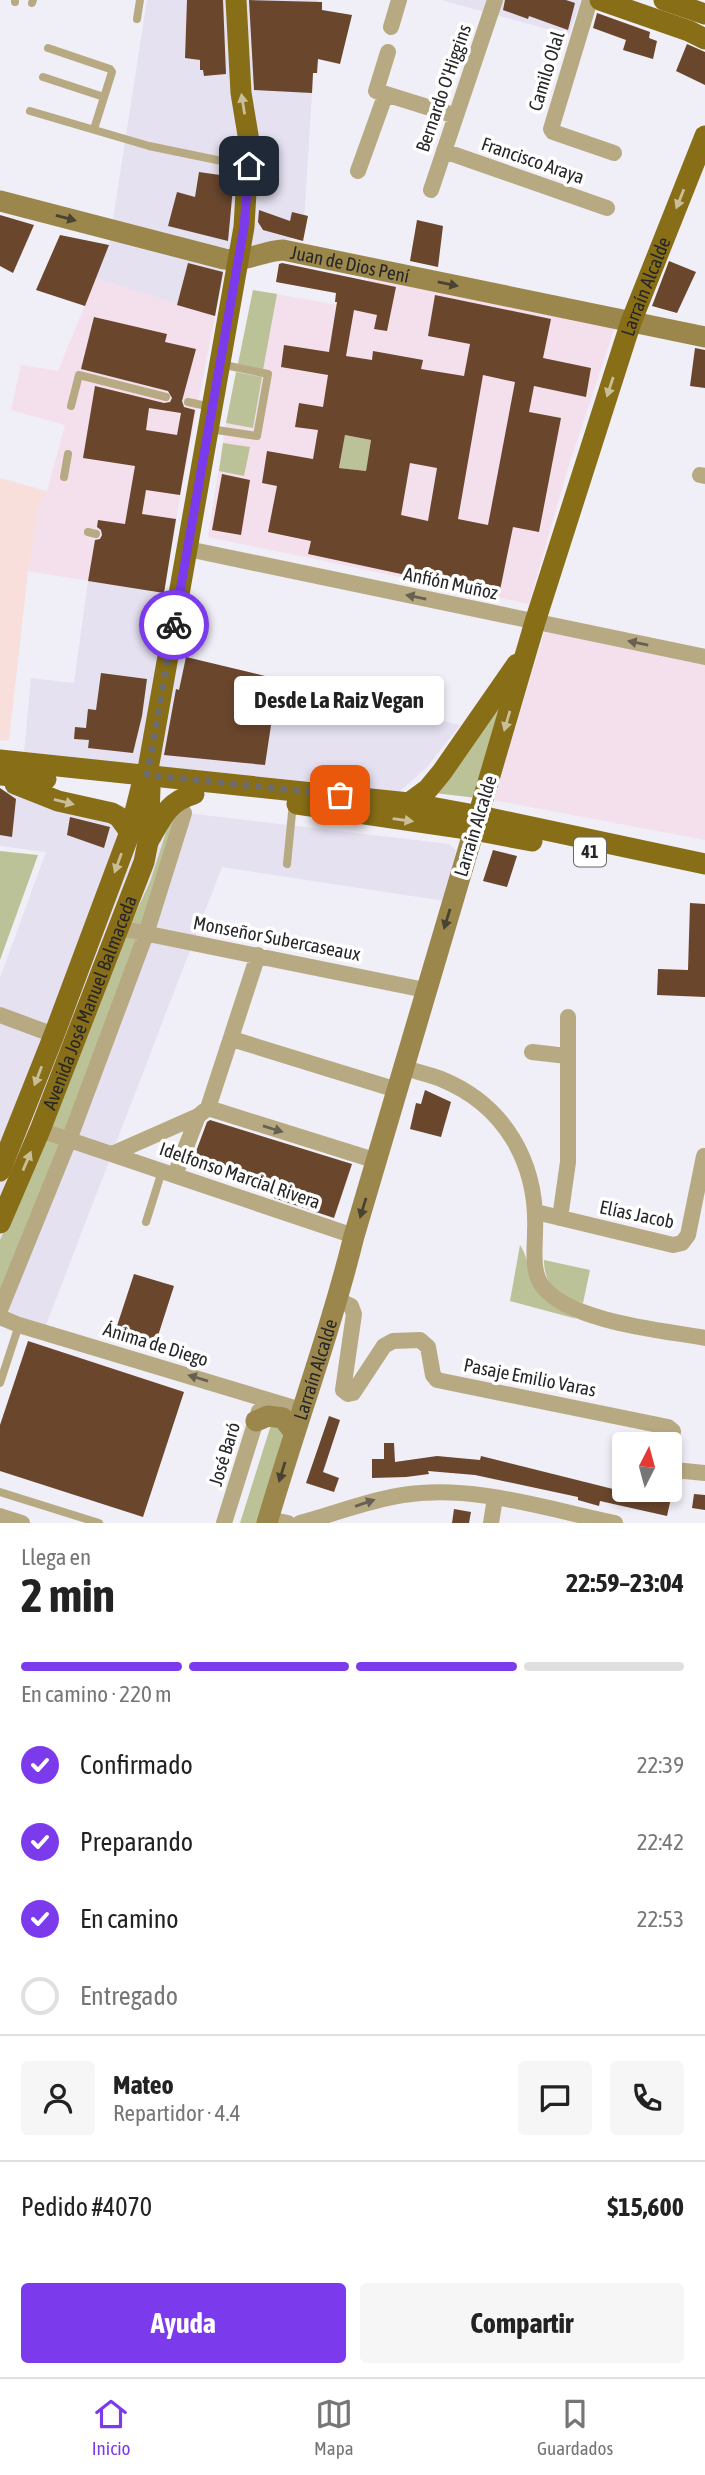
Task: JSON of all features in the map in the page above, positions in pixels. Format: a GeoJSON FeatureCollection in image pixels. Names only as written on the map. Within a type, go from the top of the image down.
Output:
{"type":"FeatureCollection","features":[{"type":"Feature","properties":{"kind":"main road","name":"Avenida José Manuel Balmaceda"},"geometry":{"type":"LineString","coordinates":[[0,1171],[54,1035],[139,837],[193,483],[207,429],[244,227],[249,141],[241,93],[236,0]]}},
{"type":"Feature","properties":{"kind":"main road"},"geometry":{"type":"LineString","coordinates":[[600,0],[705,39]]}},
{"type":"Feature","properties":{"kind":"main road"},"geometry":{"type":"LineString","coordinates":[[664,0],[705,14]]}},
{"type":"Feature","properties":{"kind":"main road","name":"Larraín Alcalde"},"geometry":{"type":"LineString","coordinates":[[274,1522],[294,1432],[338,1300],[425,990],[536,622],[631,322],[705,136]]}},
{"type":"Feature","properties":{"kind":"main road"},"geometry":{"type":"LineString","coordinates":[[0,201],[238,262]]}},
{"type":"Feature","properties":{"kind":"main road","name":"Juan de Dios Pení"},"geometry":{"type":"LineString","coordinates":[[238,262],[262,253],[283,250],[705,337]]}},
{"type":"Feature","properties":{"kind":"main road"},"geometry":{"type":"LineString","coordinates":[[409,803],[428,789],[442,772],[528,648]]}},
{"type":"Feature","properties":{"kind":"main road","name":"41"},"geometry":{"type":"LineString","coordinates":[[0,760],[146,785],[189,804],[293,803],[477,823],[705,864]]}},
{"type":"Feature","properties":{"kind":"main road"},"geometry":{"type":"LineString","coordinates":[[0,777],[58,801],[112,813],[139,837],[170,806],[182,798],[189,804]]}},
{"type":"Feature","properties":{"kind":"main road","name":"41"},"geometry":{"type":"LineString","coordinates":[[0,777],[409,803],[477,823],[705,878]]}},
{"type":"Feature","properties":{"kind":"main road","name":"Avenida José Manuel Balmaceda"},"geometry":{"type":"LineString","coordinates":[[0,1223],[40,1130],[144,862],[139,837]]}},
{"type":"Feature","properties":{"kind":"main road"},"geometry":{"type":"LineString","coordinates":[[256,1421],[268,1416],[282,1418],[294,1432]]}},
{"type":"Feature","properties":{"kind":"street"},"geometry":{"type":"LineString","coordinates":[[391,27],[399,0]]}},
{"type":"Feature","properties":{"kind":"street","name":"Bernardo O'Higgins"},"geometry":{"type":"LineString","coordinates":[[431,190],[495,0]]}},
{"type":"Feature","properties":{"kind":"street","name":"Camilo Olal"},"geometry":{"type":"LineString","coordinates":[[590,0],[551,129],[614,153]]}},
{"type":"Feature","properties":{"kind":"street"},"geometry":{"type":"LineString","coordinates":[[388,52],[376,88],[378,93],[456,116]]}},
{"type":"Feature","properties":{"kind":"street"},"geometry":{"type":"LineString","coordinates":[[358,171],[385,96]]}},
{"type":"Feature","properties":{"kind":"street","name":"Francisco Araya"},"geometry":{"type":"LineString","coordinates":[[444,151],[607,208]]}},
{"type":"Feature","properties":{"kind":"street","name":"Anfión Muñoz"},"geometry":{"type":"LineString","coordinates":[[184,550],[705,657]]}},
{"type":"Feature","properties":{"kind":"street"},"geometry":{"type":"LineString","coordinates":[[0,1310],[69,1140],[146,934],[189,804]]}},
{"type":"Feature","properties":{"kind":"street","name":"Monseñor Subercaseaux"},"geometry":{"type":"LineString","coordinates":[[120,928],[425,990]]}},
{"type":"Feature","properties":{"kind":"street"},"geometry":{"type":"LineString","coordinates":[[169,1173],[203,1112],[232,1039],[258,955]]}},
{"type":"Feature","properties":{"kind":"street"},"geometry":{"type":"LineString","coordinates":[[0,1015],[54,1035]]}},
{"type":"Feature","properties":{"kind":"street"},"geometry":{"type":"LineString","coordinates":[[559,1218],[568,1162],[568,1017]]}},
{"type":"Feature","properties":{"kind":"street"},"geometry":{"type":"LineString","coordinates":[[232,1039],[397,1090]]}},
{"type":"Feature","properties":{"kind":"street"},"geometry":{"type":"LineString","coordinates":[[532,1052],[567,1056]]}},
{"type":"Feature","properties":{"kind":"street"},"geometry":{"type":"LineString","coordinates":[[405,1068],[440,1079],[465,1091],[498,1118],[516,1145],[534,1186],[534,1253],[542,1287],[558,1301],[596,1317],[705,1338]]}},
{"type":"Feature","properties":{"kind":"street"},"geometry":{"type":"LineString","coordinates":[[203,1112],[377,1161]]}},
{"type":"Feature","properties":{"kind":"street","name":"Idelfonso Marcial Rivera"},"geometry":{"type":"LineString","coordinates":[[112,1154],[203,1112]]}},
{"type":"Feature","properties":{"kind":"street","name":"Idelfonso Marcial Rivera"},"geometry":{"type":"LineString","coordinates":[[40,1130],[354,1236]]}},
{"type":"Feature","properties":{"kind":"street","name":"Elías Jacob"},"geometry":{"type":"LineString","coordinates":[[536,1212],[673,1245],[682,1243],[688,1235],[704,1156]]}},
{"type":"Feature","properties":{"kind":"street","name":"Pasaje Emilio Varas"},"geometry":{"type":"LineString","coordinates":[[338,1300],[351,1306],[354,1314],[343,1390],[348,1394],[353,1393],[384,1346],[393,1341],[420,1340],[428,1347],[433,1376],[437,1380],[668,1427],[673,1432]]}},
{"type":"Feature","properties":{"kind":"street","name":"Ánima de Diego"},"geometry":{"type":"LineString","coordinates":[[0,1317],[301,1410]]}},
{"type":"Feature","properties":{"kind":"street","name":"José Baró"},"geometry":{"type":"LineString","coordinates":[[224,1523],[263,1398]]}},
{"type":"Feature","properties":{"kind":"street"},"geometry":{"type":"LineString","coordinates":[[682,1471],[705,1473]]}},
{"type":"Feature","properties":{"kind":"street"},"geometry":{"type":"LineString","coordinates":[[300,1523],[339,1518],[373,1500],[406,1494],[444,1492],[495,1498],[615,1523]]}},
{"type":"Feature","properties":{"kind":"street"},"geometry":{"type":"LineString","coordinates":[[491,1523],[495,1498]]}},
{"type":"Feature","properties":{"kind":"street"},"geometry":{"type":"LineString","coordinates":[[0,1516],[22,1523]]}},
{"type":"Feature","properties":{"kind":"lane"},"geometry":{"type":"LineString","coordinates":[[137,19],[140,0]]}},
{"type":"Feature","properties":{"kind":"lane"},"geometry":{"type":"LineString","coordinates":[[48,48],[110,69],[112,72],[94,129]]}},
{"type":"Feature","properties":{"kind":"lane"},"geometry":{"type":"LineString","coordinates":[[43,77],[104,97]]}},
{"type":"Feature","properties":{"kind":"lane"},"geometry":{"type":"LineString","coordinates":[[30,111],[149,146],[249,166]]}},
{"type":"Feature","properties":{"kind":"lane"},"geometry":{"type":"LineString","coordinates":[[207,429],[257,436],[268,374],[219,363]]}},
{"type":"Feature","properties":{"kind":"lane"},"geometry":{"type":"LineString","coordinates":[[71,406],[79,375],[166,397]]}},
{"type":"Feature","properties":{"kind":"lane"},"geometry":{"type":"LineString","coordinates":[[188,402],[211,407]]}},
{"type":"Feature","properties":{"kind":"lane"},"geometry":{"type":"LineString","coordinates":[[64,477],[68,454]]}},
{"type":"Feature","properties":{"kind":"lane"},"geometry":{"type":"LineString","coordinates":[[287,864],[293,803]]}},
{"type":"Feature","properties":{"kind":"lane"},"geometry":{"type":"LineString","coordinates":[[146,1222],[169,1173]]}},
{"type":"Feature","properties":{"kind":"lane"},"geometry":{"type":"LineString","coordinates":[[0,1383],[19,1325]]}},
{"type":"Feature","properties":{"kind":"lane"},"geometry":{"type":"LineString","coordinates":[[0,1492],[99,1523]]}},
{"type":"Feature","properties":{"kind":"shaded area"},"geometry":{"type":"Polygon","coordinates":[[[147,0],[318,0],[303,234],[226,265],[215,316],[96,278],[109,245],[147,0]]]}},
{"type":"Feature","properties":{"kind":"shaded area"},"geometry":{"type":"Polygon","coordinates":[[[441,0],[581,0],[569,35],[441,0]]]}},
{"type":"Feature","properties":{"kind":"shaded area"},"geometry":{"type":"Polygon","coordinates":[[[370,269],[616,324],[568,468],[529,604],[208,537],[226,423],[253,290],[361,309],[370,269]]]}},
{"type":"Feature","properties":{"kind":"shaded area"},"geometry":{"type":"Polygon","coordinates":[[[96,278],[215,316],[164,593],[28,571],[38,510],[47,491],[65,425],[11,410],[21,365],[58,371],[96,278]]]}},
{"type":"Feature","properties":{"kind":"shaded area"},"geometry":{"type":"Polygon","coordinates":[[[0,478],[47,491],[38,510],[28,571],[9,741],[0,740],[0,478]]]}},
{"type":"Feature","properties":{"kind":"shaded area"},"geometry":{"type":"Polygon","coordinates":[[[88,581],[164,593],[155,649],[460,725],[427,767],[399,792],[24,753],[31,678],[74,683],[88,581]]]}},
{"type":"Feature","properties":{"kind":"shaded area"},"geometry":{"type":"Polygon","coordinates":[[[546,627],[705,659],[705,840],[493,800],[546,627]]]}},
{"type":"Feature","properties":{"kind":"shaded area"},"geometry":{"type":"Polygon","coordinates":[[[0,791],[449,844],[456,850],[445,901],[222,867],[41,1338],[0,1324],[0,978],[46,852],[0,846],[0,791]]]}},
{"type":"Feature","properties":{"kind":"green space"},"geometry":{"type":"Polygon","coordinates":[[[253,290],[277,294],[263,370],[238,364],[253,290]]]}},
{"type":"Feature","properties":{"kind":"green space"},"geometry":{"type":"Polygon","coordinates":[[[236,372],[262,377],[253,428],[226,423],[236,372]]]}},
{"type":"Feature","properties":{"kind":"green space"},"geometry":{"type":"Polygon","coordinates":[[[345,435],[371,440],[366,471],[339,468],[345,435]]]}},
{"type":"Feature","properties":{"kind":"green space"},"geometry":{"type":"Polygon","coordinates":[[[223,443],[250,447],[244,476],[219,471],[223,443]]]}},
{"type":"Feature","properties":{"kind":"green space"},"geometry":{"type":"Polygon","coordinates":[[[517,668],[477,798],[417,791],[517,668]]]}},
{"type":"Feature","properties":{"kind":"green space"},"geometry":{"type":"Polygon","coordinates":[[[173,820],[178,822],[63,1146],[0,1294],[0,1240],[45,1140],[121,944],[150,882],[169,823],[173,820]]]}},
{"type":"Feature","properties":{"kind":"green space"},"geometry":{"type":"Polygon","coordinates":[[[0,851],[38,855],[0,960],[0,851]]]}},
{"type":"Feature","properties":{"kind":"green space"},"geometry":{"type":"Polygon","coordinates":[[[520,1245],[536,1289],[552,1304],[577,1319],[510,1301],[520,1245]]]}},
{"type":"Feature","properties":{"kind":"green space"},"geometry":{"type":"Polygon","coordinates":[[[544,1260],[590,1270],[583,1303],[567,1298],[550,1284],[544,1260]]]}},
{"type":"Feature","properties":{"kind":"green space"},"geometry":{"type":"Polygon","coordinates":[[[271,1425],[286,1431],[258,1523],[240,1523],[271,1425]]]}},
{"type":"Feature","properties":{"kind":"building"},"geometry":{"type":"Polygon","coordinates":[[[187,0],[223,0],[226,74],[204,76],[203,70],[200,70],[200,60],[185,58],[187,0]]]}},
{"type":"Feature","properties":{"kind":"building"},"geometry":{"type":"Polygon","coordinates":[[[249,0],[322,2],[322,10],[352,15],[340,64],[318,59],[317,73],[313,73],[312,93],[254,90],[249,0]]]}},
{"type":"Feature","properties":{"kind":"building"},"geometry":{"type":"Polygon","coordinates":[[[505,0],[566,0],[575,3],[568,30],[503,10],[505,0]]]}},
{"type":"Feature","properties":{"kind":"building"},"geometry":{"type":"Polygon","coordinates":[[[597,13],[650,32],[649,38],[657,41],[653,59],[623,50],[626,40],[593,28],[597,13]]]}},
{"type":"Feature","properties":{"kind":"building"},"geometry":{"type":"Polygon","coordinates":[[[687,44],[705,52],[705,85],[676,71],[687,44]]]}},
{"type":"Feature","properties":{"kind":"building"},"geometry":{"type":"Polygon","coordinates":[[[199,172],[234,177],[228,241],[168,226],[177,192],[195,197],[199,172]]]}},
{"type":"Feature","properties":{"kind":"building"},"geometry":{"type":"Polygon","coordinates":[[[259,210],[290,221],[292,212],[308,216],[303,241],[263,230],[258,222],[259,210]]]}},
{"type":"Feature","properties":{"kind":"building"},"geometry":{"type":"Polygon","coordinates":[[[0,215],[34,225],[13,273],[0,266],[0,215]]]}},
{"type":"Feature","properties":{"kind":"building"},"geometry":{"type":"Polygon","coordinates":[[[417,220],[443,226],[438,267],[410,261],[417,220]]]}},
{"type":"Feature","properties":{"kind":"building"},"geometry":{"type":"Polygon","coordinates":[[[60,235],[109,245],[85,306],[36,290],[60,235]]]}},
{"type":"Feature","properties":{"kind":"building"},"geometry":{"type":"Polygon","coordinates":[[[669,261],[696,272],[677,313],[652,306],[669,261]]]}},
{"type":"Feature","properties":{"kind":"building"},"geometry":{"type":"Polygon","coordinates":[[[188,263],[223,272],[215,316],[177,305],[188,263]]]}},
{"type":"Feature","properties":{"kind":"building"},"geometry":{"type":"Polygon","coordinates":[[[279,264],[396,287],[387,331],[374,329],[377,315],[354,310],[346,356],[372,360],[373,351],[423,360],[421,369],[464,376],[470,344],[428,336],[435,295],[551,319],[543,358],[591,368],[586,397],[534,386],[529,412],[561,418],[539,532],[513,527],[499,595],[308,554],[311,541],[268,532],[277,486],[262,483],[267,451],[313,459],[318,430],[295,427],[299,403],[323,407],[328,375],[281,367],[284,345],[329,352],[337,302],[336,293],[276,282],[279,264]],[[483,375],[458,519],[488,525],[515,382],[483,375]],[[345,435],[339,468],[366,471],[371,440],[345,435]],[[410,463],[401,515],[428,521],[437,468],[410,463]]]}},
{"type":"Feature","properties":{"kind":"building"},"geometry":{"type":"Polygon","coordinates":[[[94,317],[167,334],[165,342],[196,349],[182,401],[184,407],[195,410],[180,495],[146,490],[142,514],[176,519],[164,593],[88,581],[95,540],[102,535],[97,527],[98,520],[125,524],[135,466],[83,458],[95,386],[164,403],[170,402],[172,398],[168,391],[81,369],[94,317]],[[149,408],[146,430],[177,435],[181,413],[149,408]]]}},
{"type":"Feature","properties":{"kind":"building"},"geometry":{"type":"Polygon","coordinates":[[[695,348],[705,350],[705,388],[690,386],[695,348]]]}},
{"type":"Feature","properties":{"kind":"building"},"geometry":{"type":"Polygon","coordinates":[[[222,474],[250,480],[241,535],[212,530],[222,474]]]}},
{"type":"Feature","properties":{"kind":"building"},"geometry":{"type":"Polygon","coordinates":[[[186,657],[265,676],[259,709],[273,712],[265,765],[164,755],[176,689],[179,690],[186,657]]]}},
{"type":"Feature","properties":{"kind":"building"},"geometry":{"type":"Polygon","coordinates":[[[101,673],[147,679],[133,753],[88,748],[89,740],[74,739],[75,727],[86,728],[88,709],[96,710],[101,673]]]}},
{"type":"Feature","properties":{"kind":"building"},"geometry":{"type":"Polygon","coordinates":[[[0,788],[16,799],[12,837],[0,835],[0,788]]]}},
{"type":"Feature","properties":{"kind":"building"},"geometry":{"type":"Polygon","coordinates":[[[70,817],[110,827],[104,848],[67,835],[70,817]]]}},
{"type":"Feature","properties":{"kind":"building"},"geometry":{"type":"Polygon","coordinates":[[[493,850],[517,856],[507,887],[483,881],[493,850]]]}},
{"type":"Feature","properties":{"kind":"building"},"geometry":{"type":"Polygon","coordinates":[[[690,903],[705,904],[705,997],[657,995],[658,969],[688,970],[690,903]]]}},
{"type":"Feature","properties":{"kind":"building"},"geometry":{"type":"Polygon","coordinates":[[[425,1090],[451,1102],[441,1137],[410,1129],[416,1103],[421,1104],[425,1090]]]}},
{"type":"Feature","properties":{"kind":"building"},"geometry":{"type":"Polygon","coordinates":[[[210,1120],[352,1164],[334,1218],[191,1165],[210,1120]]]}},
{"type":"Feature","properties":{"kind":"building"},"geometry":{"type":"Polygon","coordinates":[[[134,1274],[174,1286],[156,1342],[116,1329],[134,1274]]]}},
{"type":"Feature","properties":{"kind":"building"},"geometry":{"type":"Polygon","coordinates":[[[28,1341],[184,1392],[143,1517],[0,1471],[0,1425],[28,1341]]]}},
{"type":"Feature","properties":{"kind":"building"},"geometry":{"type":"Polygon","coordinates":[[[329,1416],[340,1420],[323,1472],[339,1478],[334,1492],[306,1483],[329,1416]]]}},
{"type":"Feature","properties":{"kind":"building"},"geometry":{"type":"Polygon","coordinates":[[[384,1443],[394,1443],[395,1462],[437,1456],[480,1460],[481,1456],[612,1489],[612,1502],[670,1502],[667,1516],[600,1501],[599,1506],[578,1500],[578,1497],[475,1475],[428,1471],[429,1474],[406,1477],[372,1478],[372,1459],[384,1459],[384,1443]]]}},
{"type":"Feature","properties":{"kind":"building"},"geometry":{"type":"Polygon","coordinates":[[[694,1494],[705,1495],[705,1510],[692,1508],[694,1494]]]}},
{"type":"Feature","properties":{"kind":"building"},"geometry":{"type":"Polygon","coordinates":[[[454,1509],[471,1512],[469,1523],[452,1523],[454,1509]]]}},
{"type":"Feature","properties":{"kind":"way so far"},"geometry":{"type":"LineString","coordinates":[[174,625],[147,775],[340,795]]}},
{"type":"Feature","properties":{"kind":"place","name":"Desde La Raiz Vegan"},"geometry":{"type":"Point","coordinates":[340,795]}},
{"type":"Feature","properties":{"kind":"route"},"geometry":{"type":"LineString","coordinates":[[174,625],[244,227],[249,166]]}}]}
